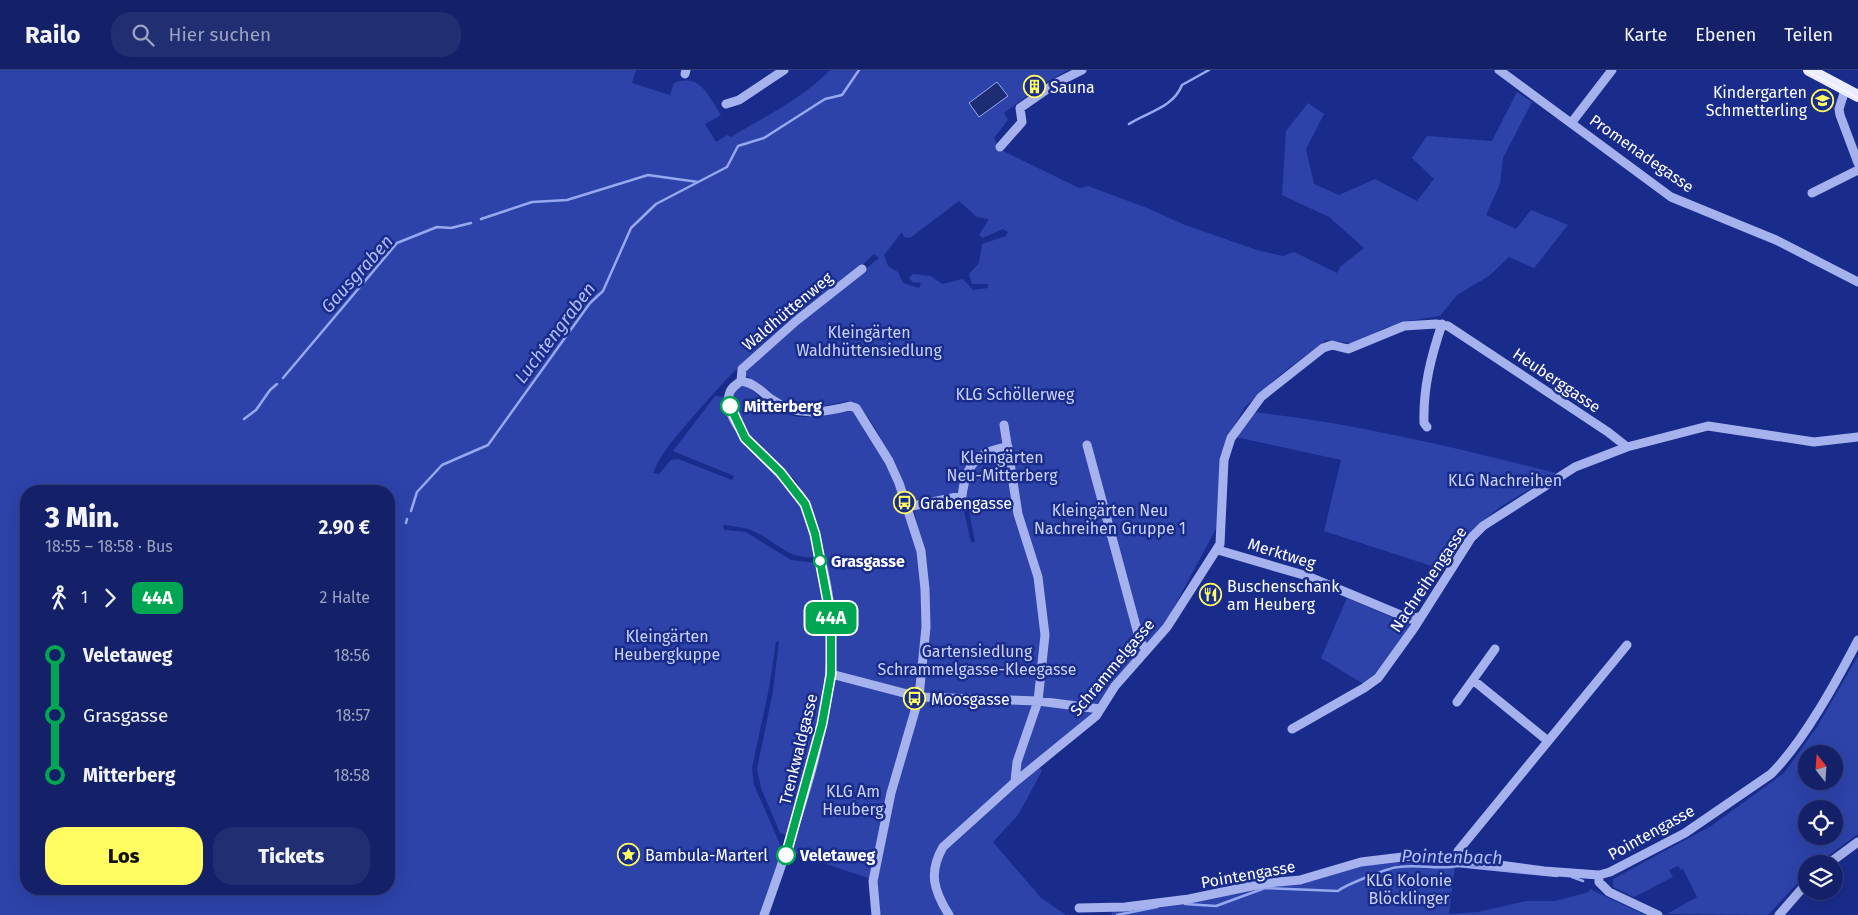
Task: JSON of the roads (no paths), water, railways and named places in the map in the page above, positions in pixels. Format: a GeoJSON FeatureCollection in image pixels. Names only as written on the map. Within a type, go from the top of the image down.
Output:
{"type":"FeatureCollection","features":[{"type":"Feature","properties":{"kind":"main road"},"geometry":{"type":"LineString","coordinates":[[1809,70],[1858,96]]}},
{"type":"Feature","properties":{"kind":"street"},"geometry":{"type":"LineString","coordinates":[[726,104],[739,100],[784,70]]}},
{"type":"Feature","properties":{"kind":"street"},"geometry":{"type":"LineString","coordinates":[[1000,147],[1022,122],[1020,108],[1056,83],[1082,70]]}},
{"type":"Feature","properties":{"kind":"street","name":"Promenadegasse"},"geometry":{"type":"LineString","coordinates":[[1499,70],[1671,196],[1776,240],[1858,282]]}},
{"type":"Feature","properties":{"kind":"street"},"geometry":{"type":"LineString","coordinates":[[1572,122],[1612,70]]}},
{"type":"Feature","properties":{"kind":"street"},"geometry":{"type":"LineString","coordinates":[[1845,90],[1839,109],[1840,116],[1858,163]]}},
{"type":"Feature","properties":{"kind":"street"},"geometry":{"type":"LineString","coordinates":[[1812,193],[1858,170]]}},
{"type":"Feature","properties":{"kind":"street","name":"Waldhüttenweg"},"geometry":{"type":"LineString","coordinates":[[741,381],[742,369],[796,321],[862,268]]}},
{"type":"Feature","properties":{"kind":"street","name":"Heuberggasse"},"geometry":{"type":"LineString","coordinates":[[1261,397],[1300,364],[1329,345],[1348,348],[1392,330],[1417,324],[1442,324],[1462,334],[1608,432],[1627,447]]}},
{"type":"Feature","properties":{"kind":"street"},"geometry":{"type":"LineString","coordinates":[[1427,426],[1424,423],[1424,387],[1430,359],[1442,324]]}},
{"type":"Feature","properties":{"kind":"street"},"geometry":{"type":"LineString","coordinates":[[741,381],[750,382],[774,401],[793,411],[806,413],[850,406],[856,408],[890,461],[908,507],[921,551],[925,582],[926,627],[918,697],[891,793],[873,881],[876,915]]}},
{"type":"Feature","properties":{"kind":"street","name":"Trenkwaldgasse"},"geometry":{"type":"LineString","coordinates":[[741,381],[734,386],[728,396],[738,427],[745,438],[780,472],[800,496],[811,519],[831,619],[831,674],[808,778],[790,841],[764,915]]}},
{"type":"Feature","properties":{"kind":"street","name":"Schrammelgasse"},"geometry":{"type":"LineString","coordinates":[[949,915],[933,882],[937,856],[949,839],[1014,782],[1096,716],[1115,686],[1166,627],[1218,550],[1223,524],[1225,453],[1235,432],[1261,397]]}},
{"type":"Feature","properties":{"kind":"street"},"geometry":{"type":"LineString","coordinates":[[1004,424],[1018,514],[1038,577],[1045,635],[1038,701],[1017,762],[1014,782]]}},
{"type":"Feature","properties":{"kind":"street"},"geometry":{"type":"LineString","coordinates":[[1627,447],[1708,426],[1814,442],[1858,437]]}},
{"type":"Feature","properties":{"kind":"street"},"geometry":{"type":"LineString","coordinates":[[1087,445],[1140,641],[1146,650]]}},
{"type":"Feature","properties":{"kind":"street"},"geometry":{"type":"LineString","coordinates":[[908,507],[962,496],[964,482],[974,462],[984,453],[1008,447]]}},
{"type":"Feature","properties":{"kind":"street","name":"Nachreihengasse"},"geometry":{"type":"LineString","coordinates":[[1292,729],[1373,682],[1389,663],[1471,538],[1483,526],[1534,491],[1575,467],[1627,447]]}},
{"type":"Feature","properties":{"kind":"street","name":"Merktweg"},"geometry":{"type":"LineString","coordinates":[[1218,550],[1308,576],[1410,619],[1419,617]]}},
{"type":"Feature","properties":{"kind":"street","name":"Pointengasse"},"geometry":{"type":"LineString","coordinates":[[1079,908],[1125,906],[1189,899],[1266,883],[1300,880],[1347,865],[1386,858],[1426,856],[1544,871],[1599,875],[1630,863],[1685,833],[1771,774],[1780,764],[1825,698],[1858,640]]}},
{"type":"Feature","properties":{"kind":"street"},"geometry":{"type":"LineString","coordinates":[[1457,859],[1458,851],[1627,645]]}},
{"type":"Feature","properties":{"kind":"street"},"geometry":{"type":"LineString","coordinates":[[1457,702],[1495,649]]}},
{"type":"Feature","properties":{"kind":"street"},"geometry":{"type":"LineString","coordinates":[[831,674],[918,697],[1038,701],[1100,709]]}},
{"type":"Feature","properties":{"kind":"street"},"geometry":{"type":"LineString","coordinates":[[1473,680],[1548,741]]}},
{"type":"Feature","properties":{"kind":"street"},"geometry":{"type":"LineString","coordinates":[[1840,855],[1858,842]]}},
{"type":"Feature","properties":{"kind":"street"},"geometry":{"type":"LineString","coordinates":[[1599,875],[1599,882],[1609,892],[1658,915]]}},
{"type":"Feature","properties":{"kind":"street"},"geometry":{"type":"LineString","coordinates":[[1778,915],[1798,893]]}},
{"type":"Feature","properties":{"kind":"waterway","name":"Luchtengraben"},"geometry":{"type":"LineString","coordinates":[[411,511],[417,492],[442,465],[488,445],[590,303],[603,291],[631,228],[656,204],[727,167],[738,146],[764,138],[825,99],[842,95],[859,70]]}},
{"type":"Feature","properties":{"kind":"waterway"},"geometry":{"type":"LineString","coordinates":[[1129,124],[1159,109],[1178,93],[1182,85],[1209,70]]}},
{"type":"Feature","properties":{"kind":"waterway","name":"Gausgraben"},"geometry":{"type":"LineString","coordinates":[[481,219],[532,202],[567,200],[648,175],[698,182]]}},
{"type":"Feature","properties":{"kind":"waterway","name":"Gausgraben"},"geometry":{"type":"LineString","coordinates":[[283,378],[397,243],[437,227],[451,228],[471,223]]}},
{"type":"Feature","properties":{"kind":"waterway","name":"Gausgraben"},"geometry":{"type":"LineString","coordinates":[[244,419],[256,410],[270,390],[277,384]]}},
{"type":"Feature","properties":{"kind":"waterway","name":"Luchtengraben"},"geometry":{"type":"LineString","coordinates":[[406,523],[407,519]]}},
{"type":"Feature","properties":{"kind":"waterway","name":"Pointenbach"},"geometry":{"type":"LineString","coordinates":[[1185,904],[1216,906],[1265,888],[1338,891],[1378,873],[1406,866],[1458,866],[1557,876]]}},
{"type":"Feature","properties":{"kind":"waterway","name":"Pointenbach"},"geometry":{"type":"LineString","coordinates":[[1572,877],[1583,881]]}},
{"type":"Feature","properties":{"kind":"waterway","name":"Pointenbach"},"geometry":{"type":"LineString","coordinates":[[1117,915],[1157,907]]}},
{"type":"Feature","properties":{"kind":"tram line"},"geometry":{"type":"LineString","coordinates":[[1805,70],[1858,98]]}},
{"type":"Feature","properties":{"kind":"place","name":"Sauna"},"geometry":{"type":"Point","coordinates":[1034,87]}},
{"type":"Feature","properties":{"kind":"place","name":"Kindergarten Schmetterling"},"geometry":{"type":"Point","coordinates":[1823,101]}},
{"type":"Feature","properties":{"kind":"place","name":"Mitterberg"},"geometry":{"type":"Point","coordinates":[730,406]}},
{"type":"Feature","properties":{"kind":"place","name":"Grabengasse"},"geometry":{"type":"Point","coordinates":[904,503]}},
{"type":"Feature","properties":{"kind":"place","name":"Grasgasse"},"geometry":{"type":"Point","coordinates":[820,561]}},
{"type":"Feature","properties":{"kind":"place","name":"Buschenschank am Heuberg"},"geometry":{"type":"Point","coordinates":[1211,595]}},
{"type":"Feature","properties":{"kind":"place","name":"Moosgasse"},"geometry":{"type":"Point","coordinates":[915,699]}},
{"type":"Feature","properties":{"kind":"place","name":"Bambula-Marterl"},"geometry":{"type":"Point","coordinates":[629,855]}},
{"type":"Feature","properties":{"kind":"place","name":"Veletaweg"},"geometry":{"type":"Point","coordinates":[786,855]}},
{"type":"Feature","properties":{"kind":"park label","name":"Kleingärten Waldhüttensiedlung"},"geometry":{"type":"Point","coordinates":[869,341]}},
{"type":"Feature","properties":{"kind":"park label","name":"KLG Schöllerweg"},"geometry":{"type":"Point","coordinates":[1015,394]}},
{"type":"Feature","properties":{"kind":"park label","name":"Kleingärten Neu-Mitterberg"},"geometry":{"type":"Point","coordinates":[1002,466]}},
{"type":"Feature","properties":{"kind":"park label","name":"KLG Nachreihen"},"geometry":{"type":"Point","coordinates":[1505,480]}},
{"type":"Feature","properties":{"kind":"park label","name":"Kleingärten Neu Nachreihen Gruppe 1"},"geometry":{"type":"Point","coordinates":[1110,519]}},
{"type":"Feature","properties":{"kind":"park label","name":"Kleingärten Heubergkuppe"},"geometry":{"type":"Point","coordinates":[667,645]}},
{"type":"Feature","properties":{"kind":"park label","name":"Gartensiedlung Schrammelgasse-Kleegasse"},"geometry":{"type":"Point","coordinates":[977,660]}},
{"type":"Feature","properties":{"kind":"park label","name":"KLG Am Heuberg"},"geometry":{"type":"Point","coordinates":[853,800]}},
{"type":"Feature","properties":{"kind":"park label","name":"KLG Kolonie Blöcklinger"},"geometry":{"type":"Point","coordinates":[1409,889]}}]}
